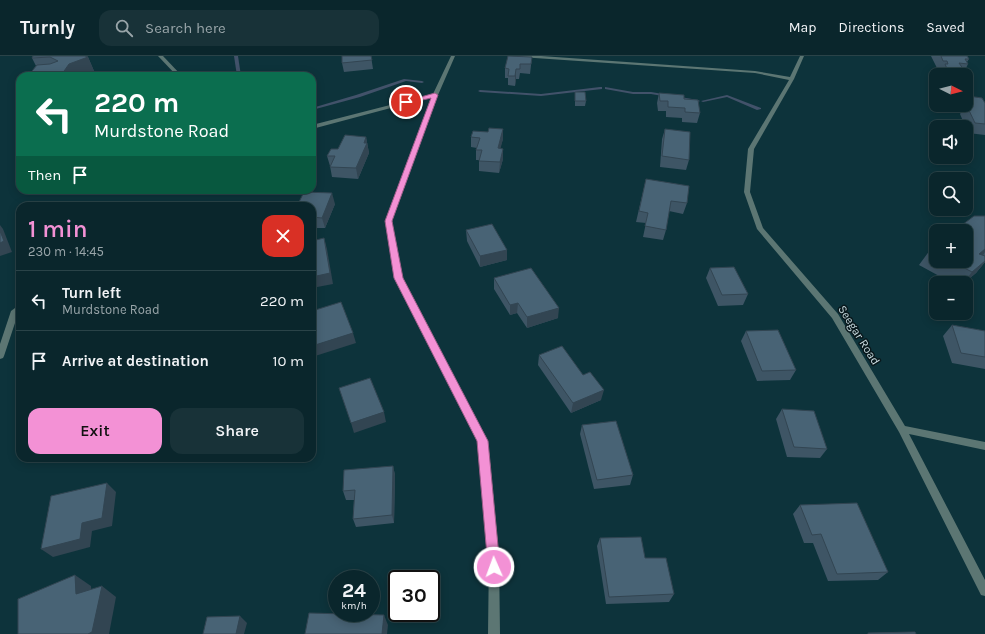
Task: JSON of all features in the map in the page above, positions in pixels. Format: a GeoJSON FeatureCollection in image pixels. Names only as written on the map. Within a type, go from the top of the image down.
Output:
{"type":"FeatureCollection","features":[{"type":"Feature","properties":{"kind":"street"},"geometry":{"type":"LineString","coordinates":[[160,56],[176,72]]}},
{"type":"Feature","properties":{"kind":"street"},"geometry":{"type":"LineString","coordinates":[[452,56],[435,95],[389,221],[398,278],[483,441],[494,554],[494,634]]}},
{"type":"Feature","properties":{"kind":"street"},"geometry":{"type":"LineString","coordinates":[[520,56],[755,72],[792,79]]}},
{"type":"Feature","properties":{"kind":"street","name":"Seegar Road"},"geometry":{"type":"LineString","coordinates":[[802,56],[792,79],[751,149],[747,192],[760,229],[835,316],[902,429],[985,591]]}},
{"type":"Feature","properties":{"kind":"street"},"geometry":{"type":"LineString","coordinates":[[316,126],[435,95]]}},
{"type":"Feature","properties":{"kind":"street"},"geometry":{"type":"LineString","coordinates":[[0,356],[15,311]]}},
{"type":"Feature","properties":{"kind":"street"},"geometry":{"type":"LineString","coordinates":[[902,429],[985,446]]}},
{"type":"Feature","properties":{"kind":"building"},"geometry":{"type":"Polygon","coordinates":[[[33,56],[88,57],[69,64],[63,72],[31,72],[37,65],[50,64],[58,61],[50,57],[32,58],[33,56]]]}},
{"type":"Feature","properties":{"kind":"building"},"geometry":{"type":"Polygon","coordinates":[[[342,56],[371,56],[372,60],[342,63],[342,56]]]}},
{"type":"Feature","properties":{"kind":"building"},"geometry":{"type":"Polygon","coordinates":[[[508,56],[532,57],[531,64],[520,64],[520,69],[516,69],[515,76],[508,76],[509,69],[505,68],[508,56]]]}},
{"type":"Feature","properties":{"kind":"building"},"geometry":{"type":"Polygon","coordinates":[[[941,56],[967,56],[969,59],[965,59],[968,64],[959,63],[962,68],[947,68],[945,64],[948,64],[947,61],[943,61],[941,56]]]}},
{"type":"Feature","properties":{"kind":"building"},"geometry":{"type":"Polygon","coordinates":[[[575,92],[585,92],[586,101],[575,101],[575,92]]]}},
{"type":"Feature","properties":{"kind":"building"},"geometry":{"type":"Polygon","coordinates":[[[659,93],[684,95],[684,99],[698,100],[700,113],[685,112],[685,108],[668,107],[668,101],[660,101],[659,93]]]}},
{"type":"Feature","properties":{"kind":"building"},"geometry":{"type":"Polygon","coordinates":[[[973,97],[982,98],[985,103],[985,124],[975,123],[970,112],[973,112],[973,97]]]}},
{"type":"Feature","properties":{"kind":"building"},"geometry":{"type":"Polygon","coordinates":[[[489,128],[503,129],[498,148],[503,149],[500,162],[479,161],[482,150],[476,150],[480,138],[471,137],[473,131],[488,132],[489,128]]]}},
{"type":"Feature","properties":{"kind":"building"},"geometry":{"type":"Polygon","coordinates":[[[665,129],[690,132],[689,160],[662,156],[665,129]]]}},
{"type":"Feature","properties":{"kind":"building"},"geometry":{"type":"Polygon","coordinates":[[[345,135],[366,137],[364,143],[367,143],[356,168],[330,167],[335,156],[327,156],[331,149],[338,149],[345,135]]]}},
{"type":"Feature","properties":{"kind":"building"},"geometry":{"type":"Polygon","coordinates":[[[646,179],[689,186],[687,203],[671,201],[666,230],[645,226],[648,213],[639,211],[646,179]]]}},
{"type":"Feature","properties":{"kind":"building"},"geometry":{"type":"Polygon","coordinates":[[[332,193],[322,218],[316,217],[316,202],[299,202],[303,194],[332,193]]]}},
{"type":"Feature","properties":{"kind":"building"},"geometry":{"type":"Polygon","coordinates":[[[974,216],[985,216],[985,249],[979,254],[985,256],[985,261],[972,272],[964,268],[973,268],[973,224],[963,224],[974,216]]]}},
{"type":"Feature","properties":{"kind":"building"},"geometry":{"type":"Polygon","coordinates":[[[492,224],[507,250],[480,256],[466,230],[492,224]]]}},
{"type":"Feature","properties":{"kind":"building"},"geometry":{"type":"Polygon","coordinates":[[[0,231],[4,241],[0,243],[0,231]]]}},
{"type":"Feature","properties":{"kind":"building"},"geometry":{"type":"Polygon","coordinates":[[[324,238],[330,273],[316,276],[316,240],[324,238]]]}},
{"type":"Feature","properties":{"kind":"building"},"geometry":{"type":"Polygon","coordinates":[[[734,267],[748,294],[722,295],[710,268],[734,267]]]}},
{"type":"Feature","properties":{"kind":"building"},"geometry":{"type":"Polygon","coordinates":[[[531,268],[559,308],[527,317],[518,303],[510,305],[494,278],[531,268]]]}},
{"type":"Feature","properties":{"kind":"building"},"geometry":{"type":"Polygon","coordinates":[[[341,302],[353,333],[316,345],[316,310],[341,302]]]}},
{"type":"Feature","properties":{"kind":"building"},"geometry":{"type":"Polygon","coordinates":[[[952,325],[985,331],[985,357],[961,353],[952,325]]]}},
{"type":"Feature","properties":{"kind":"building"},"geometry":{"type":"Polygon","coordinates":[[[778,330],[796,370],[762,371],[746,331],[778,330]]]}},
{"type":"Feature","properties":{"kind":"building"},"geometry":{"type":"Polygon","coordinates":[[[562,346],[583,375],[590,372],[604,390],[573,403],[539,355],[562,346]]]}},
{"type":"Feature","properties":{"kind":"building"},"geometry":{"type":"Polygon","coordinates":[[[370,378],[384,412],[351,423],[339,388],[370,378]]]}},
{"type":"Feature","properties":{"kind":"building"},"geometry":{"type":"Polygon","coordinates":[[[782,409],[814,411],[827,449],[794,447],[782,409]]]}},
{"type":"Feature","properties":{"kind":"building"},"geometry":{"type":"Polygon","coordinates":[[[616,421],[633,475],[597,480],[582,425],[616,421]]]}},
{"type":"Feature","properties":{"kind":"building"},"geometry":{"type":"Polygon","coordinates":[[[393,466],[392,515],[353,519],[355,490],[343,491],[344,470],[393,466]]]}},
{"type":"Feature","properties":{"kind":"building"},"geometry":{"type":"Polygon","coordinates":[[[107,483],[102,518],[82,523],[80,539],[41,549],[51,496],[107,483]]]}},
{"type":"Feature","properties":{"kind":"building"},"geometry":{"type":"Polygon","coordinates":[[[857,503],[888,572],[837,574],[821,534],[812,535],[800,505],[857,503]]]}},
{"type":"Feature","properties":{"kind":"building"},"geometry":{"type":"Polygon","coordinates":[[[641,537],[645,558],[666,558],[674,594],[609,597],[600,538],[641,537]]]}},
{"type":"Feature","properties":{"kind":"building"},"geometry":{"type":"Polygon","coordinates":[[[75,575],[76,594],[102,586],[92,632],[88,634],[18,634],[18,599],[75,575]]]}},
{"type":"Feature","properties":{"kind":"building"},"geometry":{"type":"Polygon","coordinates":[[[309,613],[328,614],[328,622],[380,622],[380,615],[384,615],[382,634],[305,634],[309,613]]]}},
{"type":"Feature","properties":{"kind":"building"},"geometry":{"type":"Polygon","coordinates":[[[240,616],[236,634],[203,634],[207,617],[240,616]]]}},
{"type":"Feature","properties":{"kind":"building"},"geometry":{"type":"Polygon","coordinates":[[[915,632],[916,634],[868,634],[868,633],[915,632]]]}},
{"type":"Feature","properties":{"kind":"waterway"},"geometry":{"type":"LineString","coordinates":[[236,56],[238,72]]}},
{"type":"Feature","properties":{"kind":"waterway"},"geometry":{"type":"LineString","coordinates":[[316,108],[406,80],[422,82]]}},
{"type":"Feature","properties":{"kind":"waterway"},"geometry":{"type":"LineString","coordinates":[[480,91],[541,95],[600,88]]}},
{"type":"Feature","properties":{"kind":"waterway"},"geometry":{"type":"LineString","coordinates":[[607,88],[633,93],[651,93],[698,101]]}},
{"type":"Feature","properties":{"kind":"waterway"},"geometry":{"type":"LineString","coordinates":[[703,101],[727,96],[759,109]]}},
{"type":"Feature","properties":{"kind":"route"},"geometry":{"type":"LineString","coordinates":[[406,102],[435,95],[389,221],[398,278],[483,441],[494,567]]}}]}
